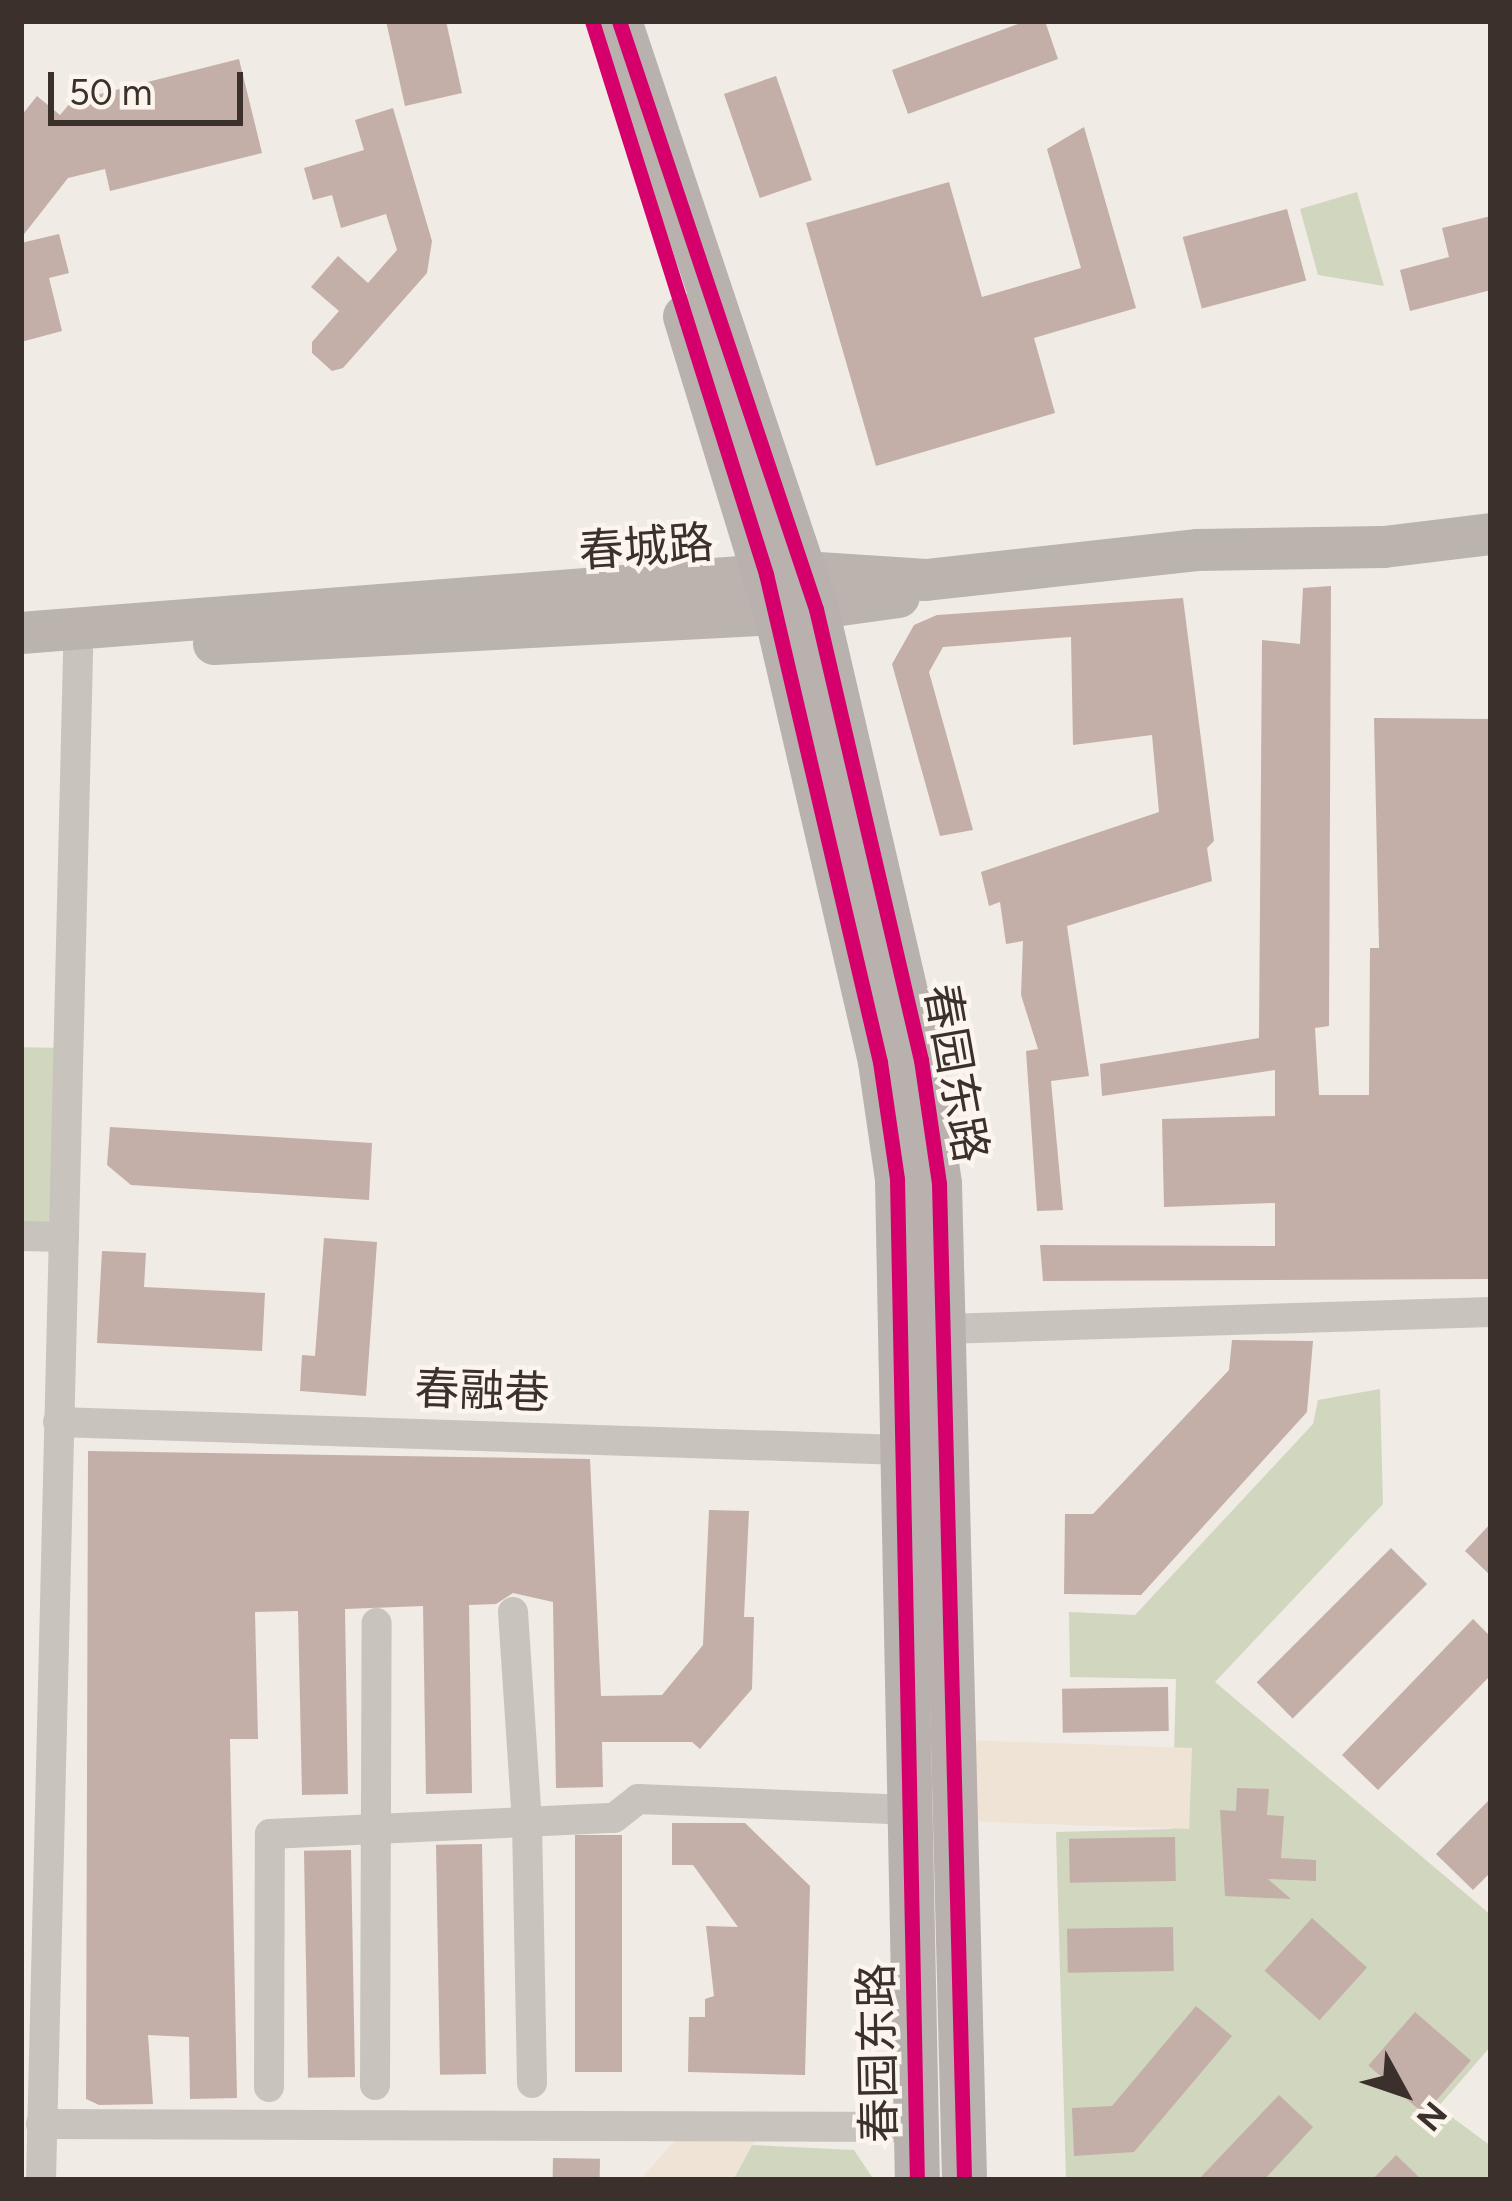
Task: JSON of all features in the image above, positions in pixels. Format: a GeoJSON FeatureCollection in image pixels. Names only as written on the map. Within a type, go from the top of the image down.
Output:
{"type":"FeatureCollection","features":[{"type":"Feature","properties":{"kind":"main road","name":"春园东路"},"geometry":{"type":"LineString","coordinates":[[592,21],[790,592],[880,1062],[897,1179],[916,2180]]}},
{"type":"Feature","properties":{"kind":"main road","name":"春园东路"},"geometry":{"type":"LineString","coordinates":[[619,21],[790,592],[921,1060],[939,1184],[964,2180]]}},
{"type":"Feature","properties":{"kind":"street","name":"春城路"},"geometry":{"type":"LineString","coordinates":[[21,657],[926,580],[1198,550],[1384,547],[1491,533]]}},
{"type":"Feature","properties":{"kind":"street","name":"春城路"},"geometry":{"type":"LineString","coordinates":[[21,633],[790,592],[926,593],[1491,557]]}},
{"type":"Feature","properties":{"kind":"street"},"geometry":{"type":"LineString","coordinates":[[41,2180],[32,1918],[58,1422],[78,652]]}},
{"type":"Feature","properties":{"kind":"street"},"geometry":{"type":"LineString","coordinates":[[21,1236],[64,1237]]}},
{"type":"Feature","properties":{"kind":"street"},"geometry":{"type":"LineString","coordinates":[[944,1329],[1491,1312]]}},
{"type":"Feature","properties":{"kind":"street","name":"春融巷"},"geometry":{"type":"LineString","coordinates":[[58,1422],[902,1450]]}},
{"type":"Feature","properties":{"kind":"street"},"geometry":{"type":"LineString","coordinates":[[513,1612],[527,1822],[532,2083]]}},
{"type":"Feature","properties":{"kind":"street"},"geometry":{"type":"LineString","coordinates":[[375,2085],[377,1623]]}},
{"type":"Feature","properties":{"kind":"street"},"geometry":{"type":"LineString","coordinates":[[269,2087],[270,1834],[614,1817],[638,1799],[909,1810]]}},
{"type":"Feature","properties":{"kind":"street"},"geometry":{"type":"LineString","coordinates":[[41,2124],[915,2127]]}},
{"type":"Feature","properties":{"kind":"green space"},"geometry":{"type":"Polygon","coordinates":[[[1357,192],[1384,286],[1318,275],[1300,209],[1357,192]]]}},
{"type":"Feature","properties":{"kind":"green space"},"geometry":{"type":"Polygon","coordinates":[[[21,1047],[68,1048],[65,1237],[21,1236],[21,1047]]]}},
{"type":"Feature","properties":{"kind":"green space"},"geometry":{"type":"Polygon","coordinates":[[[1380,1389],[1383,1504],[1215,1682],[1491,1915],[1491,2046],[1438,2107],[1491,2146],[1491,2180],[1066,2180],[1056,1832],[1172,1829],[1176,1679],[1070,1677],[1069,1612],[1135,1615],[1313,1424],[1318,1400],[1380,1389]]]}},
{"type":"Feature","properties":{"kind":"green space"},"geometry":{"type":"Polygon","coordinates":[[[752,2145],[854,2150],[874,2180],[733,2180],[752,2145]]]}},
{"type":"Feature","properties":{"kind":"shaded area"},"geometry":{"type":"Polygon","coordinates":[[[955,1740],[1192,1748],[1189,1829],[952,1821],[955,1740]]]}},
{"type":"Feature","properties":{"kind":"shaded area"},"geometry":{"type":"Polygon","coordinates":[[[688,2126],[762,2126],[733,2180],[640,2180],[688,2126]]]}},
{"type":"Feature","properties":{"kind":"building"},"geometry":{"type":"Polygon","coordinates":[[[386,21],[446,21],[462,93],[405,106],[386,21]]]}},
{"type":"Feature","properties":{"kind":"building"},"geometry":{"type":"Polygon","coordinates":[[[1026,21],[1045,21],[1058,59],[908,114],[892,70],[1026,21]]]}},
{"type":"Feature","properties":{"kind":"building"},"geometry":{"type":"Polygon","coordinates":[[[239,59],[262,153],[110,191],[105,169],[68,178],[21,238],[21,116],[37,96],[60,115],[72,101],[239,59]]]}},
{"type":"Feature","properties":{"kind":"building"},"geometry":{"type":"Polygon","coordinates":[[[776,76],[812,180],[760,198],[724,94],[776,76]]]}},
{"type":"Feature","properties":{"kind":"building"},"geometry":{"type":"Polygon","coordinates":[[[393,108],[432,241],[427,273],[343,368],[332,371],[312,353],[312,342],[339,311],[311,287],[338,256],[368,283],[397,250],[386,214],[341,228],[332,195],[313,200],[304,168],[364,150],[355,120],[393,108]]]}},
{"type":"Feature","properties":{"kind":"building"},"geometry":{"type":"Polygon","coordinates":[[[1084,127],[1136,308],[1034,338],[1055,413],[876,466],[806,223],[949,182],[982,297],[1081,268],[1047,149],[1084,127]]]}},
{"type":"Feature","properties":{"kind":"building"},"geometry":{"type":"Polygon","coordinates":[[[1287,209],[1306,280],[1202,308],[1183,237],[1287,209]]]}},
{"type":"Feature","properties":{"kind":"building"},"geometry":{"type":"Polygon","coordinates":[[[1491,216],[1491,290],[1410,311],[1400,270],[1449,257],[1442,228],[1491,216]]]}},
{"type":"Feature","properties":{"kind":"building"},"geometry":{"type":"Polygon","coordinates":[[[59,234],[69,273],[49,278],[62,331],[21,342],[21,243],[59,234]]]}},
{"type":"Feature","properties":{"kind":"building"},"geometry":{"type":"Polygon","coordinates":[[[1331,586],[1329,1026],[1315,1028],[1319,1095],[1369,1095],[1370,948],[1379,948],[1374,718],[1491,719],[1491,1279],[1043,1281],[1040,1245],[1275,1246],[1275,1203],[1164,1207],[1162,1119],[1275,1116],[1275,1070],[1102,1096],[1100,1064],[1259,1038],[1262,640],[1300,644],[1303,588],[1331,586]]]}},
{"type":"Feature","properties":{"kind":"building"},"geometry":{"type":"Polygon","coordinates":[[[1183,598],[1214,841],[1207,848],[1212,881],[1067,926],[1089,1076],[1051,1081],[1063,1210],[1037,1211],[1026,1051],[1038,1049],[1021,995],[1023,941],[1006,944],[1000,902],[989,906],[981,872],[1159,812],[1152,735],[1073,745],[1071,637],[943,647],[929,672],[973,830],[940,836],[892,664],[914,625],[937,615],[1183,598]]]}},
{"type":"Feature","properties":{"kind":"building"},"geometry":{"type":"Polygon","coordinates":[[[110,1127],[372,1143],[369,1200],[131,1185],[107,1165],[110,1127]]]}},
{"type":"Feature","properties":{"kind":"building"},"geometry":{"type":"Polygon","coordinates":[[[324,1238],[377,1242],[366,1396],[300,1391],[302,1355],[315,1356],[324,1238]]]}},
{"type":"Feature","properties":{"kind":"building"},"geometry":{"type":"Polygon","coordinates":[[[102,1251],[146,1253],[144,1287],[265,1293],[262,1351],[97,1343],[102,1251]]]}},
{"type":"Feature","properties":{"kind":"building"},"geometry":{"type":"Polygon","coordinates":[[[1232,1340],[1313,1341],[1307,1412],[1141,1595],[1064,1594],[1065,1514],[1093,1514],[1229,1370],[1232,1340]]]}},
{"type":"Feature","properties":{"kind":"building"},"geometry":{"type":"Polygon","coordinates":[[[88,1451],[590,1459],[601,1696],[662,1695],[703,1645],[709,1510],[749,1511],[744,1617],[754,1617],[752,1689],[700,1749],[692,1742],[602,1742],[603,1787],[556,1788],[553,1602],[513,1593],[496,1604],[469,1605],[472,1793],[426,1794],[423,1606],[345,1609],[348,1794],[302,1795],[298,1611],[255,1612],[258,1739],[230,1739],[237,2098],[190,2099],[189,2037],[148,2035],[153,2104],[99,2105],[86,2099],[88,1451]]]}},
{"type":"Feature","properties":{"kind":"building"},"geometry":{"type":"Polygon","coordinates":[[[1491,1523],[1491,1576],[1465,1551],[1491,1523]]]}},
{"type":"Feature","properties":{"kind":"building"},"geometry":{"type":"Polygon","coordinates":[[[1391,1548],[1427,1584],[1293,1718],[1257,1682],[1391,1548]]]}},
{"type":"Feature","properties":{"kind":"building"},"geometry":{"type":"Polygon","coordinates":[[[1473,1619],[1491,1637],[1491,1675],[1378,1790],[1342,1755],[1473,1619]]]}},
{"type":"Feature","properties":{"kind":"building"},"geometry":{"type":"Polygon","coordinates":[[[1168,1687],[1169,1731],[1063,1733],[1062,1689],[1168,1687]]]}},
{"type":"Feature","properties":{"kind":"building"},"geometry":{"type":"Polygon","coordinates":[[[1237,1788],[1269,1789],[1267,1815],[1284,1816],[1281,1858],[1316,1860],[1316,1881],[1268,1879],[1291,1899],[1225,1896],[1220,1810],[1236,1811],[1237,1788]]]}},
{"type":"Feature","properties":{"kind":"building"},"geometry":{"type":"Polygon","coordinates":[[[1491,1798],[1491,1872],[1473,1890],[1436,1854],[1491,1798]]]}},
{"type":"Feature","properties":{"kind":"building"},"geometry":{"type":"Polygon","coordinates":[[[672,1823],[745,1823],[810,1886],[805,2075],[688,2072],[689,2017],[705,2017],[705,1999],[714,1996],[706,1926],[738,1927],[693,1865],[672,1865],[672,1823]]]}},
{"type":"Feature","properties":{"kind":"building"},"geometry":{"type":"Polygon","coordinates":[[[575,1835],[622,1835],[622,2072],[575,2072],[575,1835]]]}},
{"type":"Feature","properties":{"kind":"building"},"geometry":{"type":"Polygon","coordinates":[[[1175,1837],[1176,1881],[1070,1883],[1069,1839],[1175,1837]]]}},
{"type":"Feature","properties":{"kind":"building"},"geometry":{"type":"Polygon","coordinates":[[[482,1844],[486,2074],[440,2075],[436,1845],[482,1844]]]}},
{"type":"Feature","properties":{"kind":"building"},"geometry":{"type":"Polygon","coordinates":[[[351,1850],[355,2077],[308,2078],[304,1851],[351,1850]]]}},
{"type":"Feature","properties":{"kind":"building"},"geometry":{"type":"Polygon","coordinates":[[[1312,1918],[1367,1968],[1319,2020],[1264,1971],[1312,1918]]]}},
{"type":"Feature","properties":{"kind":"building"},"geometry":{"type":"Polygon","coordinates":[[[1173,1927],[1174,1971],[1068,1973],[1067,1929],[1173,1927]]]}},
{"type":"Feature","properties":{"kind":"building"},"geometry":{"type":"Polygon","coordinates":[[[1196,2006],[1232,2036],[1134,2152],[1074,2156],[1072,2108],[1112,2106],[1196,2006]]]}},
{"type":"Feature","properties":{"kind":"building"},"geometry":{"type":"Polygon","coordinates":[[[1415,2012],[1471,2061],[1424,2114],[1368,2066],[1415,2012]]]}},
{"type":"Feature","properties":{"kind":"building"},"geometry":{"type":"Polygon","coordinates":[[[1279,2095],[1313,2127],[1264,2180],[1198,2180],[1279,2095]]]}},
{"type":"Feature","properties":{"kind":"building"},"geometry":{"type":"Polygon","coordinates":[[[1396,2155],[1422,2180],[1372,2180],[1396,2155]]]}},
{"type":"Feature","properties":{"kind":"building"},"geometry":{"type":"Polygon","coordinates":[[[553,2158],[600,2159],[600,2180],[553,2180],[553,2158]]]}},
{"type":"Feature","properties":{"kind":"cycle path"},"geometry":{"type":"LineString","coordinates":[[592,21],[766,574],[880,1062],[897,1179],[917,2180]]}},
{"type":"Feature","properties":{"kind":"cycle path"},"geometry":{"type":"LineString","coordinates":[[619,21],[816,609],[921,1060],[939,1184],[964,2180]]}}]}
